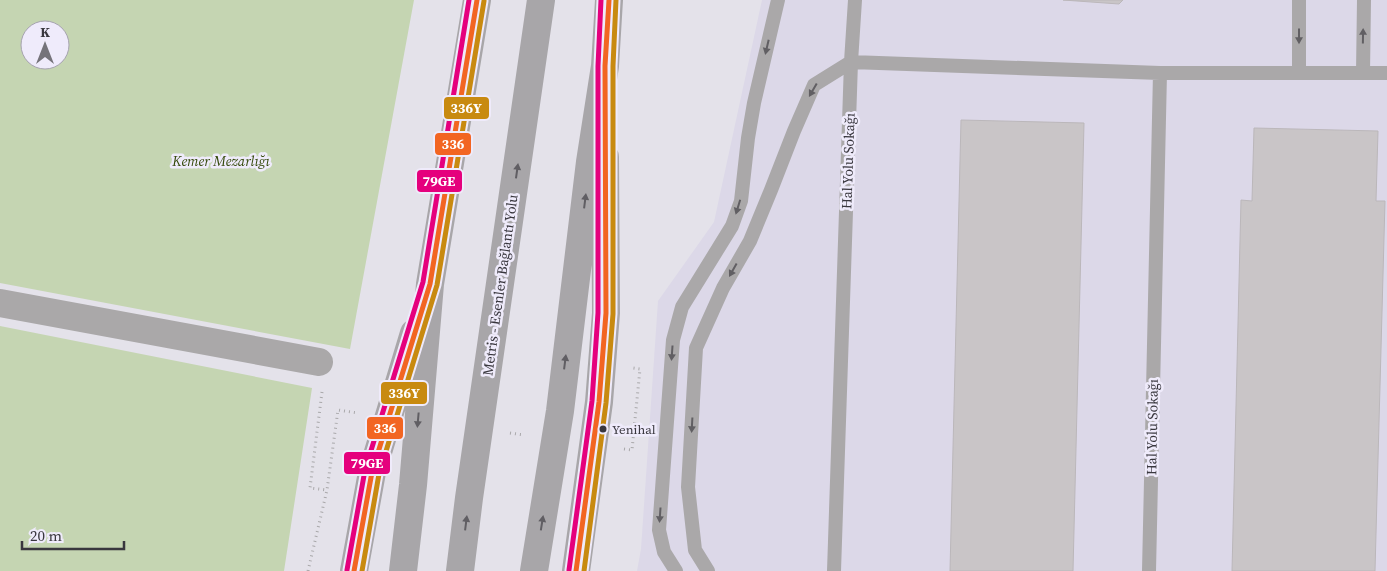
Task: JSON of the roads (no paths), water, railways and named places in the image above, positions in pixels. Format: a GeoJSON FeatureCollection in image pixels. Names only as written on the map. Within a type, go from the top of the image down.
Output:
{"type":"FeatureCollection","features":[{"type":"Feature","properties":{"kind":"highway"},"geometry":{"type":"LineString","coordinates":[[403,571],[413,485],[430,284],[477,0]]}},
{"type":"Feature","properties":{"kind":"highway","name":"Metris - Esenler Bağlantı Yolu"},"geometry":{"type":"LineString","coordinates":[[460,571],[541,0]]}},
{"type":"Feature","properties":{"kind":"highway"},"geometry":{"type":"LineString","coordinates":[[579,564],[600,402],[606,312],[605,66],[609,0]]}},
{"type":"Feature","properties":{"kind":"highway"},"geometry":{"type":"LineString","coordinates":[[534,571],[560,410],[590,162],[605,66]]}},
{"type":"Feature","properties":{"kind":"highway"},"geometry":{"type":"LineString","coordinates":[[354,571],[372,472],[430,284]]}},
{"type":"Feature","properties":{"kind":"street"},"geometry":{"type":"LineString","coordinates":[[0,303],[319,362]]}},
{"type":"Feature","properties":{"kind":"lane"},"geometry":{"type":"LineString","coordinates":[[676,571],[664,552],[660,530],[673,340],[682,307],[732,226],[740,201],[754,104],[778,0]]}},
{"type":"Feature","properties":{"kind":"lane","name":"Hal Yolu Sokağı"},"geometry":{"type":"LineString","coordinates":[[834,571],[851,62],[855,0]]}},
{"type":"Feature","properties":{"kind":"lane"},"geometry":{"type":"LineString","coordinates":[[1299,0],[1299,73]]}},
{"type":"Feature","properties":{"kind":"lane"},"geometry":{"type":"LineString","coordinates":[[1363,73],[1364,0]]}},
{"type":"Feature","properties":{"kind":"lane"},"geometry":{"type":"LineString","coordinates":[[708,571],[695,550],[688,487],[696,348],[723,288],[750,241],[814,85],[851,62],[1160,74],[1387,73]]}},
{"type":"Feature","properties":{"kind":"lane","name":"Hal Yolu Sokağı"},"geometry":{"type":"LineString","coordinates":[[1149,571],[1160,74]]}},
{"type":"Feature","properties":{"kind":"place","name":"Yenihal"},"geometry":{"type":"Point","coordinates":[603,429]}},
{"type":"Feature","properties":{"kind":"park label","name":"Kemer Mezarlığı"},"geometry":{"type":"Point","coordinates":[221,161]}}]}
